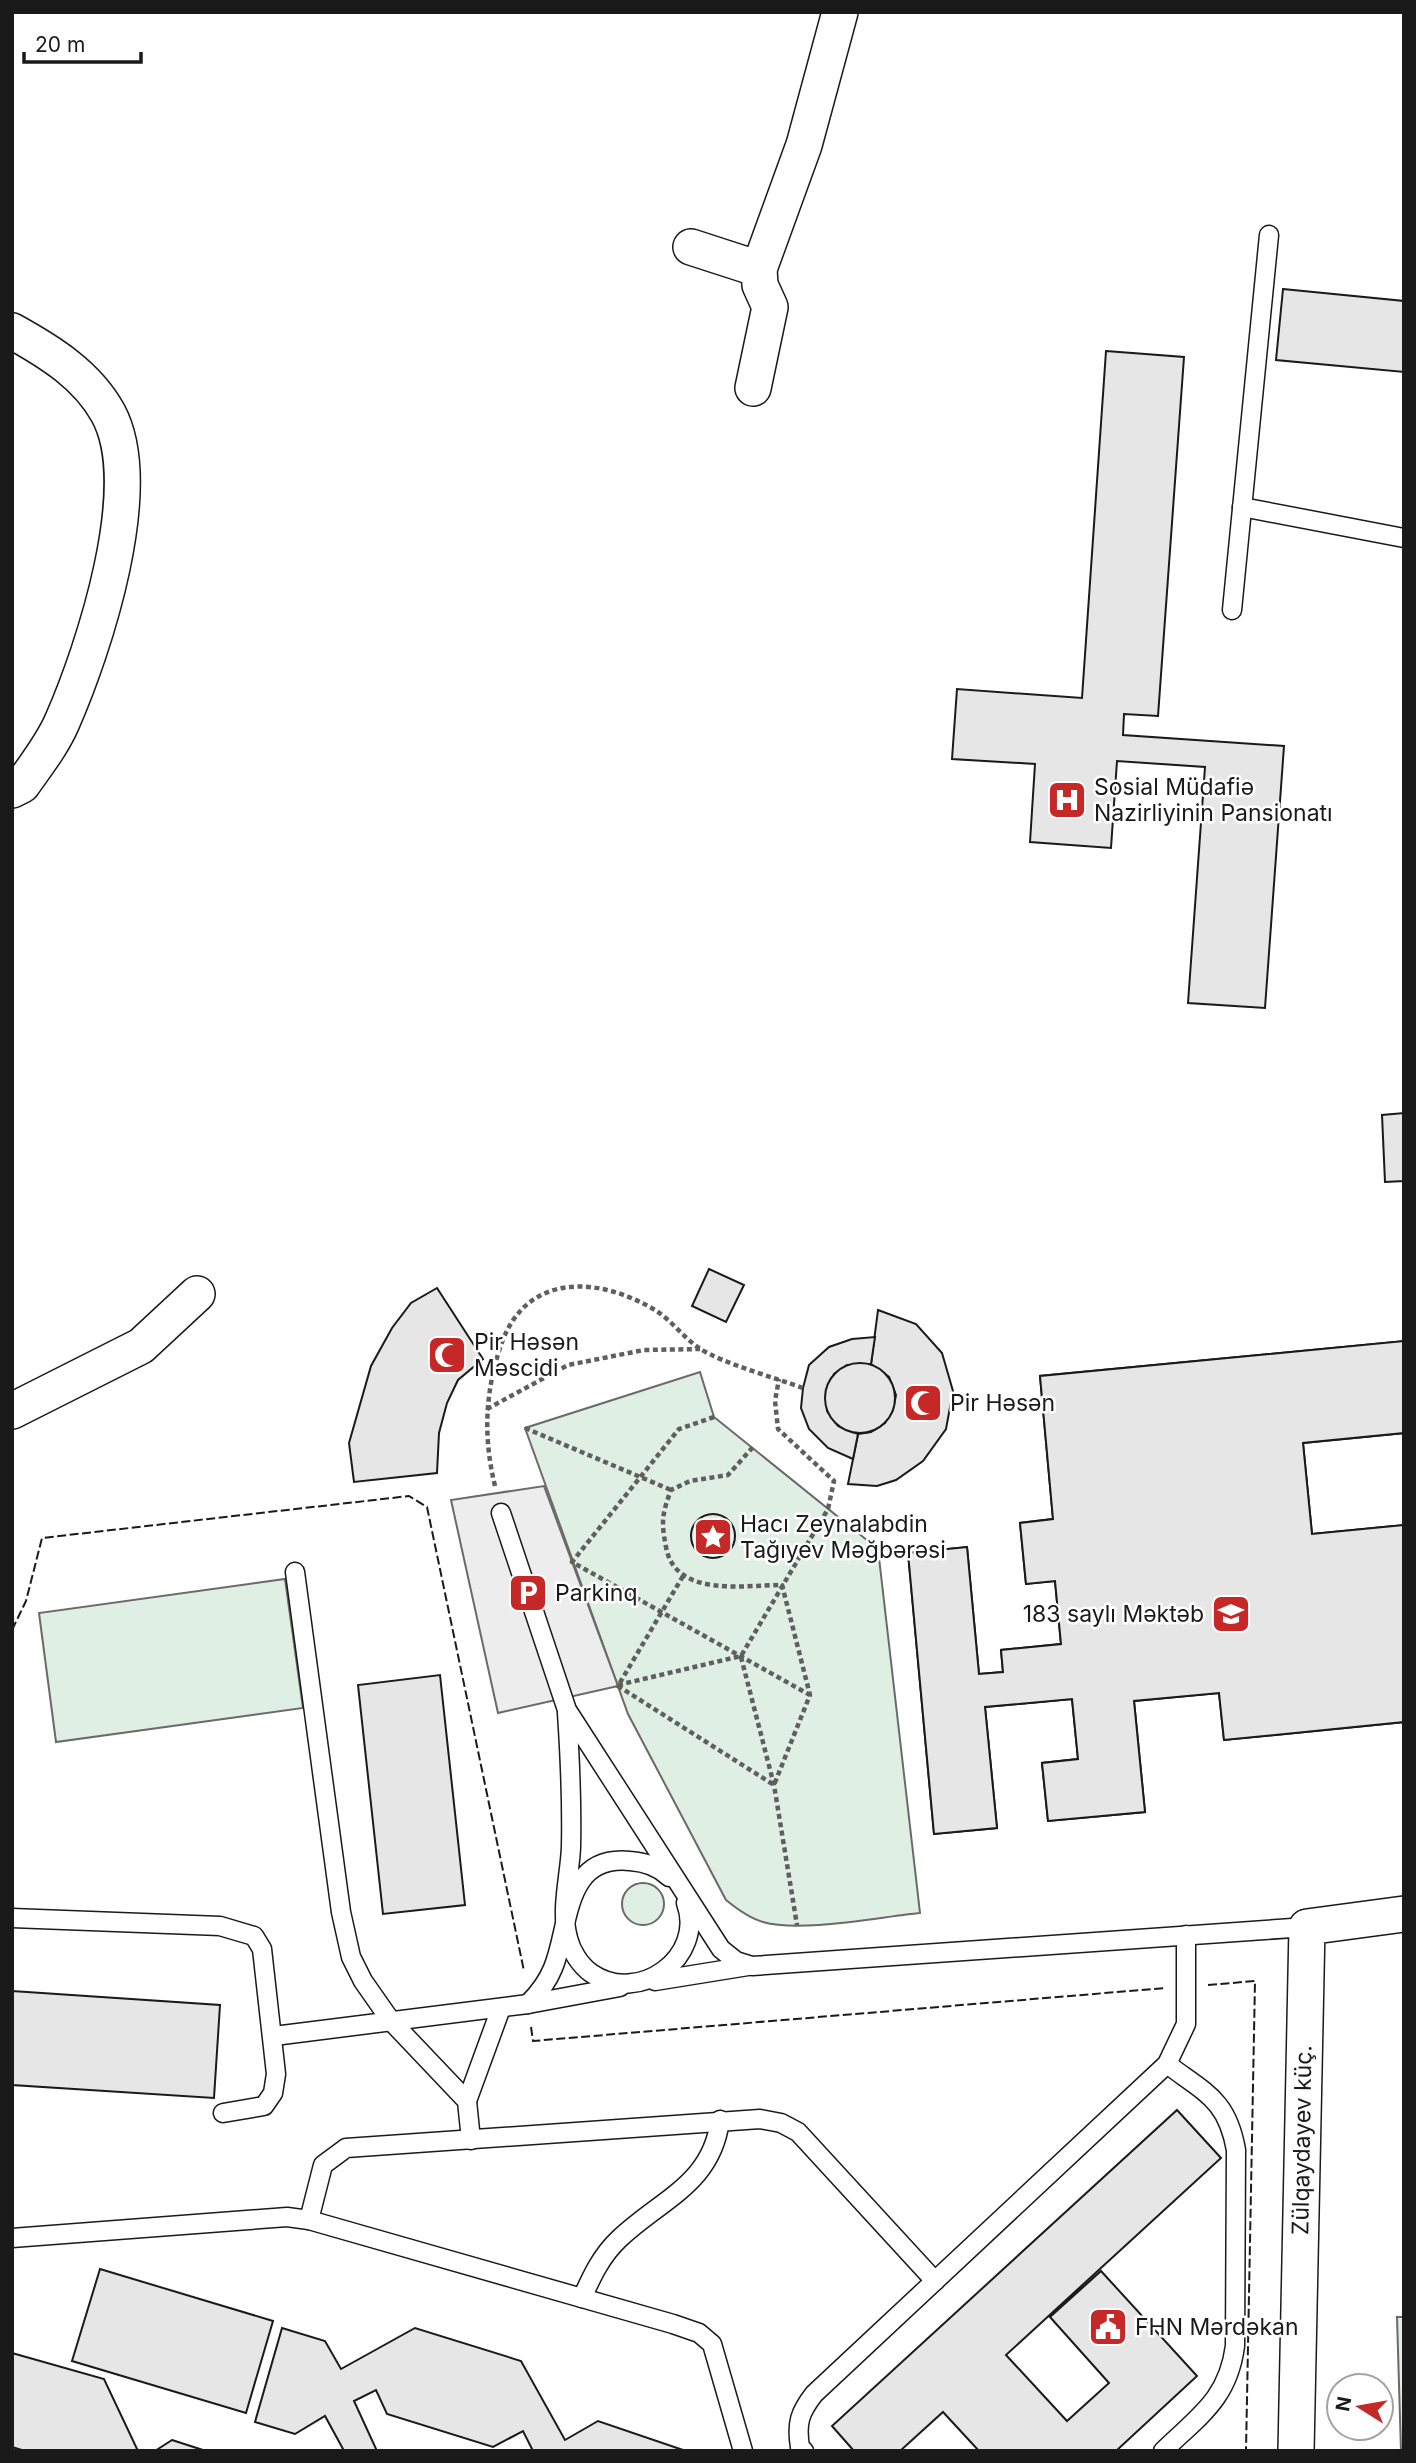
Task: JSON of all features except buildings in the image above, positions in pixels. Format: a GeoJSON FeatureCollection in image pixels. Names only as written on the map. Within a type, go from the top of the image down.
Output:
{"type":"FeatureCollection","features":[{"type":"Feature","properties":{"kind":"street"},"geometry":{"type":"LineString","coordinates":[[753,388],[770,307],[760,285],[760,269],[804,145],[840,12]]}},
{"type":"Feature","properties":{"kind":"street"},"geometry":{"type":"LineString","coordinates":[[691,247],[760,269]]}},
{"type":"Feature","properties":{"kind":"street"},"geometry":{"type":"LineString","coordinates":[[12,331],[43,348],[82,377],[108,413],[122,450],[124,490],[104,604],[62,723],[22,785],[12,790]]}},
{"type":"Feature","properties":{"kind":"street"},"geometry":{"type":"LineString","coordinates":[[12,1410],[141,1346],[197,1294]]}},
{"type":"Feature","properties":{"kind":"street"},"geometry":{"type":"LineString","coordinates":[[1307,1927],[1404,1914]]}},
{"type":"Feature","properties":{"kind":"street","name":"Zülqaydayev küç."},"geometry":{"type":"LineString","coordinates":[[1296,2451],[1307,1927]]}},
{"type":"Feature","properties":{"kind":"lane"},"geometry":{"type":"LineString","coordinates":[[1232,610],[1269,234]]}},
{"type":"Feature","properties":{"kind":"lane"},"geometry":{"type":"LineString","coordinates":[[1242,506],[1404,538]]}},
{"type":"Feature","properties":{"kind":"lane"},"geometry":{"type":"LineString","coordinates":[[501,1513],[567,1710],[679,1887],[721,1948],[736,1961],[752,1966]]}},
{"type":"Feature","properties":{"kind":"lane"},"geometry":{"type":"LineString","coordinates":[[295,1572],[341,1912],[351,1957],[363,1981],[391,2021],[467,2101]]}},
{"type":"Feature","properties":{"kind":"lane"},"geometry":{"type":"LineString","coordinates":[[528,2004],[544,1987],[554,1966],[566,1916],[572,1895],[584,1877],[602,1865],[623,1860],[644,1862],[664,1871],[679,1887],[687,1906],[689,1928],[683,1949],[670,1966],[653,1979],[632,1984],[610,1982],[591,1973],[576,1957],[567,1937],[566,1916],[572,1814],[567,1710]]}},
{"type":"Feature","properties":{"kind":"lane"},"geometry":{"type":"LineString","coordinates":[[12,1918],[220,1926],[254,1936],[262,1949],[274,2036],[276,2074],[273,2094],[264,2106],[223,2113]]}},
{"type":"Feature","properties":{"kind":"lane"},"geometry":{"type":"LineString","coordinates":[[274,2036],[528,2004],[632,1984],[752,1966],[1307,1927]]}},
{"type":"Feature","properties":{"kind":"lane"},"geometry":{"type":"LineString","coordinates":[[804,2451],[800,2447],[797,2430],[800,2413],[814,2394],[1167,2064],[1186,2024],[1186,1935]]}},
{"type":"Feature","properties":{"kind":"lane"},"geometry":{"type":"LineString","coordinates":[[471,2140],[467,2101],[500,2007]]}},
{"type":"Feature","properties":{"kind":"lane"},"geometry":{"type":"LineString","coordinates":[[1163,2451],[1220,2397],[1232,2367],[1235,2346],[1236,2150],[1232,2126],[1221,2104],[1167,2064]]}},
{"type":"Feature","properties":{"kind":"lane"},"geometry":{"type":"LineString","coordinates":[[309,2220],[323,2165],[346,2148],[760,2119],[781,2123],[798,2132],[935,2281]]}},
{"type":"Feature","properties":{"kind":"lane"},"geometry":{"type":"LineString","coordinates":[[582,2298],[596,2267],[619,2239],[699,2174],[717,2144],[720,2120]]}},
{"type":"Feature","properties":{"kind":"lane"},"geometry":{"type":"LineString","coordinates":[[12,2238],[246,2217],[287,2217],[309,2220],[673,2324],[699,2333],[712,2344],[743,2451]]}},
{"type":"Feature","properties":{"kind":"path"},"geometry":{"type":"LineString","coordinates":[[501,1513],[487,1443],[486,1410],[494,1368],[506,1330],[525,1306],[546,1290],[573,1285],[603,1288],[626,1296],[657,1311],[700,1349],[803,1388]]}},
{"type":"Feature","properties":{"kind":"path"},"geometry":{"type":"LineString","coordinates":[[486,1410],[568,1365],[644,1350],[700,1349]]}},
{"type":"Feature","properties":{"kind":"path"},"geometry":{"type":"LineString","coordinates":[[779,1379],[775,1401],[778,1430],[835,1482],[828,1508],[741,1656],[774,1784],[797,1925]]}},
{"type":"Feature","properties":{"kind":"path"},"geometry":{"type":"LineString","coordinates":[[714,1417],[679,1429],[572,1562],[810,1695]]}},
{"type":"Feature","properties":{"kind":"path"},"geometry":{"type":"LineString","coordinates":[[525,1428],[639,1479],[671,1490],[690,1481],[728,1475],[753,1447]]}},
{"type":"Feature","properties":{"kind":"path"},"geometry":{"type":"LineString","coordinates":[[671,1490],[661,1519],[668,1561],[683,1576],[703,1585],[782,1585]]}},
{"type":"Feature","properties":{"kind":"path"},"geometry":{"type":"LineString","coordinates":[[618,1686],[683,1576]]}},
{"type":"Feature","properties":{"kind":"path"},"geometry":{"type":"LineString","coordinates":[[774,1784],[810,1695],[782,1585]]}},
{"type":"Feature","properties":{"kind":"path"},"geometry":{"type":"LineString","coordinates":[[618,1686],[741,1656]]}},
{"type":"Feature","properties":{"kind":"path"},"geometry":{"type":"LineString","coordinates":[[618,1686],[774,1784]]}},
{"type":"Feature","properties":{"kind":"green space"},"geometry":{"type":"Polygon","coordinates":[[[700,1372],[714,1417],[878,1549],[920,1913],[797,1926],[763,1922],[739,1910],[726,1900],[628,1714],[525,1428],[700,1372]]]}},
{"type":"Feature","properties":{"kind":"green space"},"geometry":{"type":"Polygon","coordinates":[[[285,1579],[303,1708],[56,1742],[39,1613],[285,1579]]]}},
{"type":"Feature","properties":{"kind":"green space"},"geometry":{"type":"Polygon","coordinates":[[[643,1883],[658,1889],[664,1904],[658,1919],[643,1925],[628,1919],[622,1904],[628,1889],[643,1883]]]}},
{"type":"Feature","properties":{"kind":"green space"},"geometry":{"type":"Polygon","coordinates":[[[1397,2317],[1404,2317],[1404,2451],[1401,2451],[1397,2317]]]}},
{"type":"Feature","properties":{"kind":"shaded area","name":"Parkinq"},"geometry":{"type":"Polygon","coordinates":[[[544,1486],[618,1686],[498,1713],[451,1500],[544,1486]]]}},
{"type":"Feature","properties":{"kind":"fence"},"geometry":{"type":"LineString","coordinates":[[12,1630],[26,1601],[42,1538],[409,1496],[427,1507],[524,1971]]}},
{"type":"Feature","properties":{"kind":"fence"},"geometry":{"type":"LineString","coordinates":[[1208,1985],[1255,1981],[1246,2451]]}},
{"type":"Feature","properties":{"kind":"fence"},"geometry":{"type":"LineString","coordinates":[[531,2027],[533,2041],[1165,1988]]}},
{"type":"Feature","properties":{"kind":"place","name":"Sosial Müdafiə Nazirliyinin Pansionatı"},"geometry":{"type":"Point","coordinates":[1067,800]}},
{"type":"Feature","properties":{"kind":"place","name":"Pir Həsən Məscidi"},"geometry":{"type":"Point","coordinates":[447,1355]}},
{"type":"Feature","properties":{"kind":"place","name":"Pir Həsən"},"geometry":{"type":"Point","coordinates":[923,1403]}},
{"type":"Feature","properties":{"kind":"place","name":"Hacı Zeynalabdin Tağıyev Məğbərəsi"},"geometry":{"type":"Point","coordinates":[713,1537]}},
{"type":"Feature","properties":{"kind":"place","name":"Parkinq"},"geometry":{"type":"Point","coordinates":[528,1593]}},
{"type":"Feature","properties":{"kind":"place","name":"183 saylı Məktəb"},"geometry":{"type":"Point","coordinates":[1231,1614]}},
{"type":"Feature","properties":{"kind":"place","name":"FHN Mərdəkan"},"geometry":{"type":"Point","coordinates":[1108,2327]}}]}
